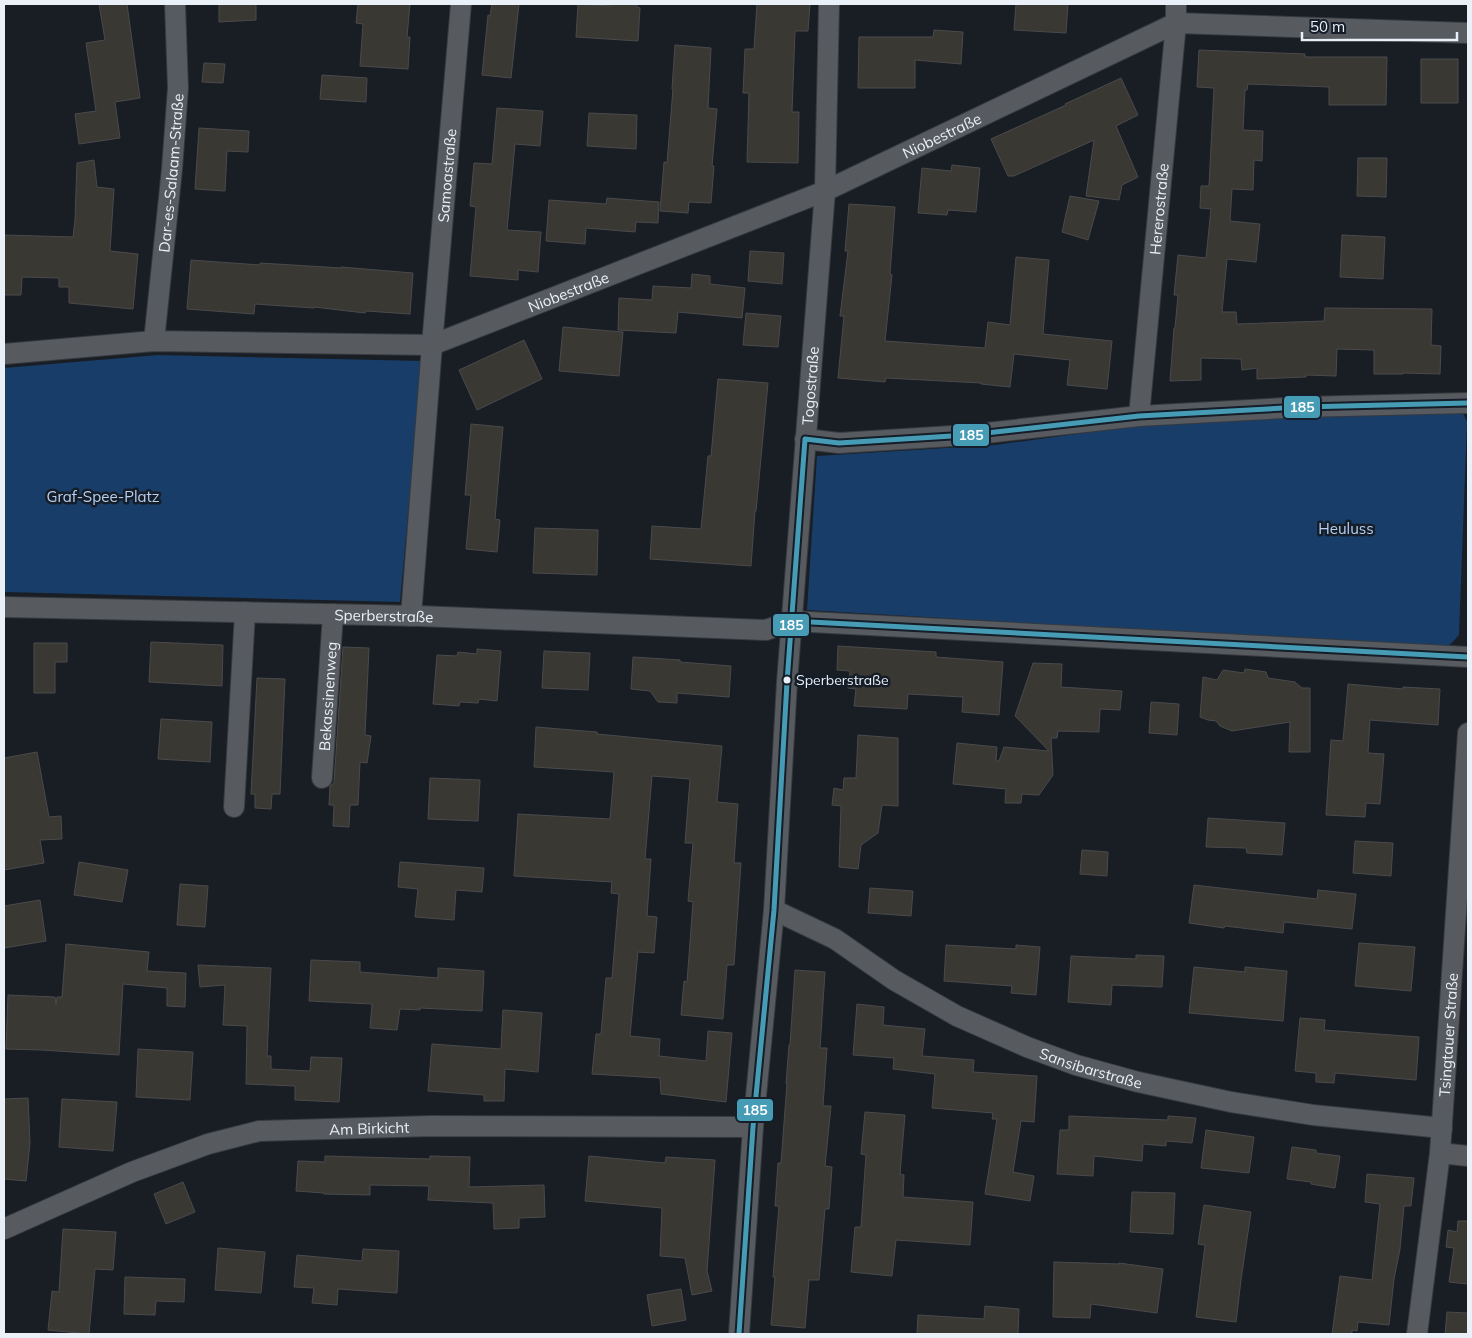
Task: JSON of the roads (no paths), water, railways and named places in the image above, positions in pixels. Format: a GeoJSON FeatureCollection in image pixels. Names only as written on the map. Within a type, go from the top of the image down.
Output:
{"type":"FeatureCollection","features":[{"type":"Feature","properties":{"kind":"street","name":"Dar-es-Salaam-Straße"},"geometry":{"type":"LineString","coordinates":[[154,341],[172,169],[178,88],[175,4]]}},
{"type":"Feature","properties":{"kind":"street","name":"Samoastraße"},"geometry":{"type":"LineString","coordinates":[[432,345],[461,4]]}},
{"type":"Feature","properties":{"kind":"street","name":"Togostraße"},"geometry":{"type":"LineString","coordinates":[[739,1334],[753,1127],[774,910],[792,620],[825,191],[829,4]]}},
{"type":"Feature","properties":{"kind":"street","name":"Niobestraße"},"geometry":{"type":"LineString","coordinates":[[432,345],[825,191],[1176,13],[1468,33]]}},
{"type":"Feature","properties":{"kind":"street","name":"Hererostraße"},"geometry":{"type":"LineString","coordinates":[[1139,416],[1176,13]]}},
{"type":"Feature","properties":{"kind":"street"},"geometry":{"type":"LineString","coordinates":[[4,354],[154,341],[432,345],[411,616]]}},
{"type":"Feature","properties":{"kind":"street"},"geometry":{"type":"LineString","coordinates":[[805,439],[839,443],[968,435],[1139,416],[1302,407],[1468,403]]}},
{"type":"Feature","properties":{"kind":"street","name":"Sperberstraße"},"geometry":{"type":"LineString","coordinates":[[4,607],[411,616],[766,630],[792,620]]}},
{"type":"Feature","properties":{"kind":"street"},"geometry":{"type":"LineString","coordinates":[[234,807],[245,612]]}},
{"type":"Feature","properties":{"kind":"street","name":"Bekassinenweg"},"geometry":{"type":"LineString","coordinates":[[322,778],[333,614]]}},
{"type":"Feature","properties":{"kind":"street"},"geometry":{"type":"LineString","coordinates":[[792,620],[1468,657]]}},
{"type":"Feature","properties":{"kind":"street","name":"Tsingtauer Straße"},"geometry":{"type":"LineString","coordinates":[[1417,1334],[1440,1153],[1468,733]]}},
{"type":"Feature","properties":{"kind":"street","name":"Sansibarstraße"},"geometry":{"type":"LineString","coordinates":[[774,910],[835,939],[894,980],[957,1016],[1027,1047],[1076,1065],[1138,1082],[1231,1102],[1313,1115],[1442,1128]]}},
{"type":"Feature","properties":{"kind":"street","name":"Am Birkicht"},"geometry":{"type":"LineString","coordinates":[[4,1229],[132,1172],[208,1144],[259,1131],[431,1126],[753,1127]]}},
{"type":"Feature","properties":{"kind":"street"},"geometry":{"type":"LineString","coordinates":[[1440,1153],[1468,1156]]}},
{"type":"Feature","properties":{"kind":"place","name":"Sperberstraße"},"geometry":{"type":"Point","coordinates":[787,680]}},
{"type":"Feature","properties":{"kind":"park label","name":"Graf-Spee-Platz"},"geometry":{"type":"Point","coordinates":[103,496]}},
{"type":"Feature","properties":{"kind":"park label","name":"Heuluss"},"geometry":{"type":"Point","coordinates":[1346,528]}}]}
